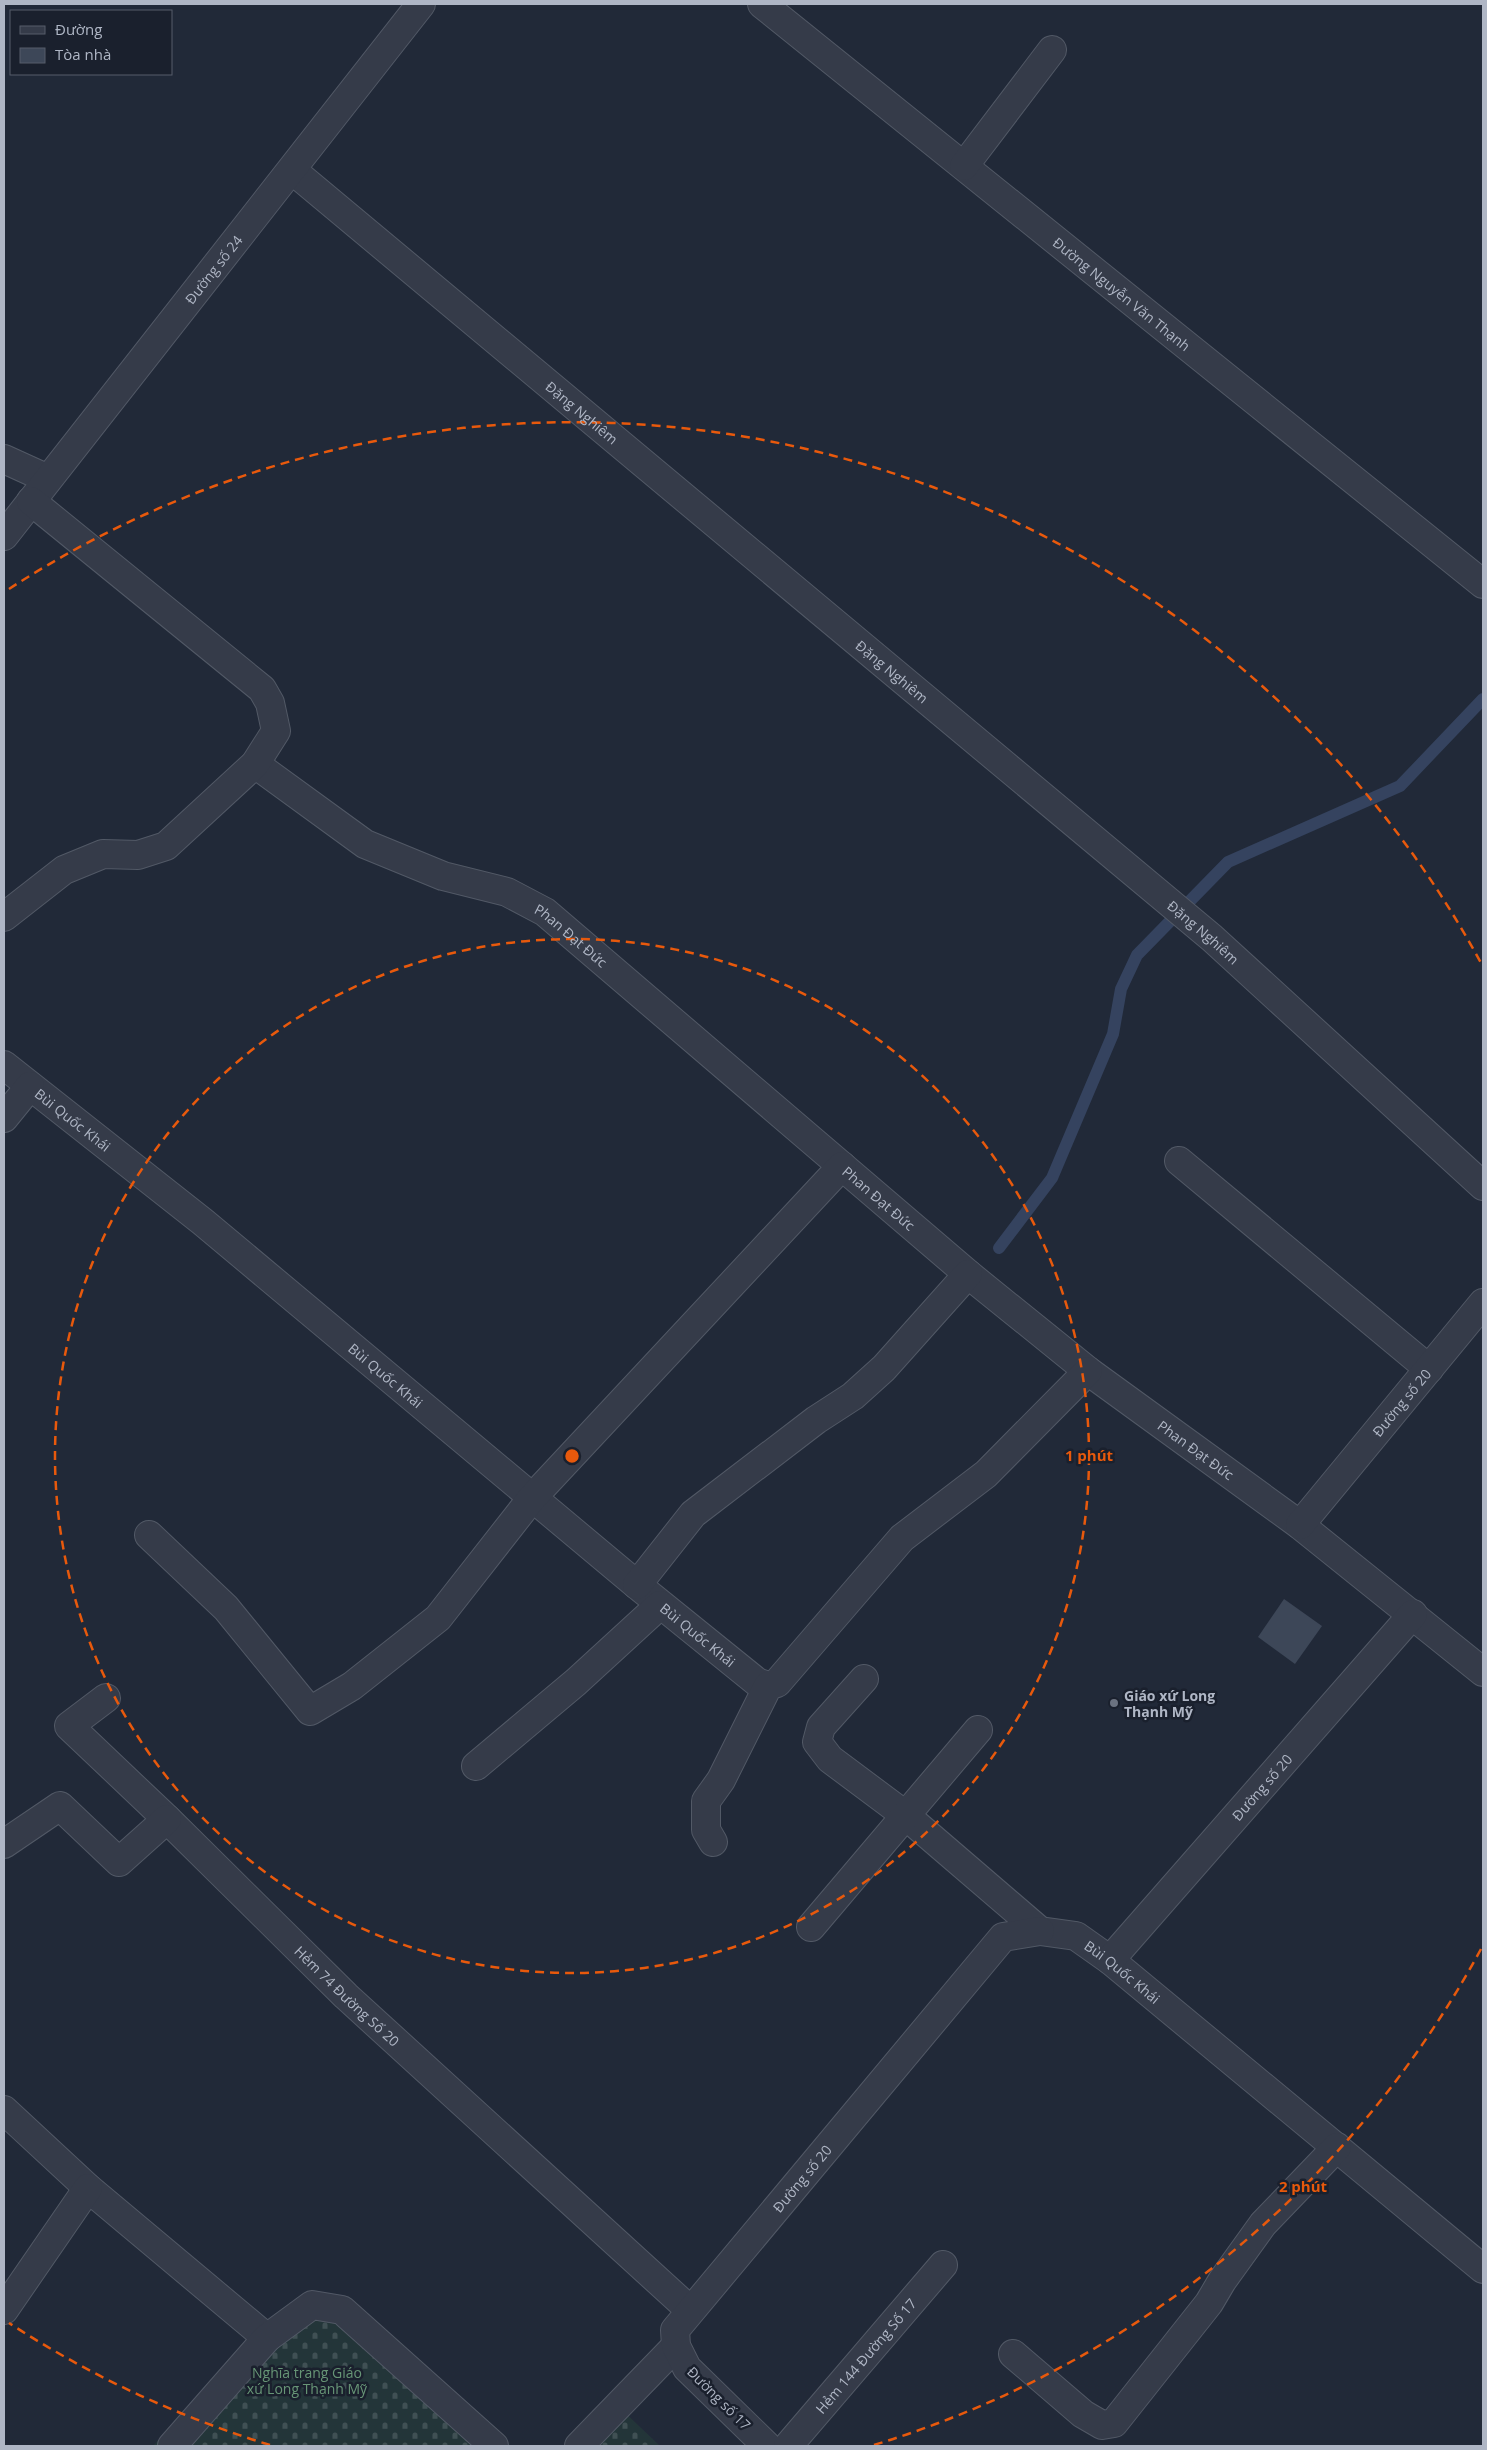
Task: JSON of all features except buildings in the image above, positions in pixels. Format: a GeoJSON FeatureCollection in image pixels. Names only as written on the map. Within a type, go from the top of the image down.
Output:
{"type":"FeatureCollection","features":[{"type":"Feature","properties":{"kind":"street","name":"Đường số 24"},"geometry":{"type":"LineString","coordinates":[[4,536],[421,4]]}},
{"type":"Feature","properties":{"kind":"street","name":"Đường Nguyễn Văn Thạnh"},"geometry":{"type":"LineString","coordinates":[[762,4],[1483,584]]}},
{"type":"Feature","properties":{"kind":"street"},"geometry":{"type":"LineString","coordinates":[[964,166],[1052,50]]}},
{"type":"Feature","properties":{"kind":"street","name":"Đặng Nghiêm"},"geometry":{"type":"LineString","coordinates":[[292,170],[1212,938],[1483,1186]]}},
{"type":"Feature","properties":{"kind":"street"},"geometry":{"type":"LineString","coordinates":[[4,459],[48,479]]}},
{"type":"Feature","properties":{"kind":"street"},"geometry":{"type":"LineString","coordinates":[[4,917],[64,870],[103,854],[138,855],[166,846],[255,764],[276,731],[270,703],[262,689],[31,502]]}},
{"type":"Feature","properties":{"kind":"street","name":"Phan Đạt Đức"},"geometry":{"type":"LineString","coordinates":[[255,764],[365,844],[443,876],[506,892],[545,912],[965,1271],[1088,1371],[1300,1525],[1414,1614],[1483,1672]]}},
{"type":"Feature","properties":{"kind":"street","name":"Bùi Quốc Khái"},"geometry":{"type":"LineString","coordinates":[[4,1065],[203,1222],[660,1605],[757,1682],[768,1686]]}},
{"type":"Feature","properties":{"kind":"street"},"geometry":{"type":"LineString","coordinates":[[4,1118],[30,1086]]}},
{"type":"Feature","properties":{"kind":"street"},"geometry":{"type":"LineString","coordinates":[[1179,1161],[1429,1369]]}},
{"type":"Feature","properties":{"kind":"street"},"geometry":{"type":"LineString","coordinates":[[149,1535],[226,1608],[310,1711],[352,1686],[438,1618],[532,1498],[842,1166]]}},
{"type":"Feature","properties":{"kind":"street"},"geometry":{"type":"LineString","coordinates":[[637,1585],[692,1514],[816,1420],[853,1396],[884,1368],[965,1271]]}},
{"type":"Feature","properties":{"kind":"street","name":"Đường số 20"},"geometry":{"type":"LineString","coordinates":[[1300,1525],[1483,1303]]}},
{"type":"Feature","properties":{"kind":"street"},"geometry":{"type":"LineString","coordinates":[[713,1842],[706,1830],[706,1800],[721,1780],[768,1686],[777,1683],[902,1538],[986,1474],[1088,1371]]}},
{"type":"Feature","properties":{"kind":"street"},"geometry":{"type":"LineString","coordinates":[[476,1766],[576,1682],[660,1605]]}},
{"type":"Feature","properties":{"kind":"street","name":"Đường số 20"},"geometry":{"type":"LineString","coordinates":[[1110,1960],[1414,1614]]}},
{"type":"Feature","properties":{"kind":"street"},"geometry":{"type":"LineString","coordinates":[[864,1679],[820,1727],[817,1742],[830,1759],[905,1815],[1040,1931]]}},
{"type":"Feature","properties":{"kind":"street","name":"Hẻm 74 Đường Số 20"},"geometry":{"type":"LineString","coordinates":[[106,1698],[69,1726],[167,1819],[346,1996],[690,2310]]}},
{"type":"Feature","properties":{"kind":"street"},"geometry":{"type":"LineString","coordinates":[[811,1927],[978,1730]]}},
{"type":"Feature","properties":{"kind":"street"},"geometry":{"type":"LineString","coordinates":[[4,1844],[60,1806],[119,1862],[167,1819]]}},
{"type":"Feature","properties":{"kind":"street","name":"Bùi Quốc Khái"},"geometry":{"type":"LineString","coordinates":[[1040,1931],[1076,1936],[1110,1960],[1483,2269]]}},
{"type":"Feature","properties":{"kind":"street","name":"Đường số 20"},"geometry":{"type":"LineString","coordinates":[[676,2346],[675,2330],[690,2310],[1004,1937],[1040,1931]]}},
{"type":"Feature","properties":{"kind":"street"},"geometry":{"type":"LineString","coordinates":[[4,2110],[88,2188],[266,2338]]}},
{"type":"Feature","properties":{"kind":"street"},"geometry":{"type":"LineString","coordinates":[[1013,2354],[1083,2414],[1102,2426],[1114,2423],[1209,2303],[1262,2224],[1336,2147]]}},
{"type":"Feature","properties":{"kind":"street"},"geometry":{"type":"LineString","coordinates":[[4,2310],[88,2188]]}},
{"type":"Feature","properties":{"kind":"street","name":"Hẻm 144 Đường Số 17"},"geometry":{"type":"LineString","coordinates":[[788,2446],[943,2265]]}},
{"type":"Feature","properties":{"kind":"street"},"geometry":{"type":"LineString","coordinates":[[172,2446],[266,2338],[312,2305],[342,2310],[494,2446]]}},
{"type":"Feature","properties":{"kind":"street"},"geometry":{"type":"LineString","coordinates":[[579,2446],[676,2346]]}},
{"type":"Feature","properties":{"kind":"street","name":"Đường số 17"},"geometry":{"type":"LineString","coordinates":[[676,2346],[688,2368],[767,2446]]}},
{"type":"Feature","properties":{"kind":"green space","name":"Nghĩa trang Giáo xứ Long Thạnh Mỹ"},"geometry":{"type":"Polygon","coordinates":[[[319,2306],[511,2446],[153,2446],[273,2319],[319,2306]]]}},
{"type":"Feature","properties":{"kind":"green space"},"geometry":{"type":"Polygon","coordinates":[[[618,2406],[660,2446],[585,2446],[618,2406]]]}},
{"type":"Feature","properties":{"kind":"waterway"},"geometry":{"type":"LineString","coordinates":[[999,1248],[1052,1178],[1113,1034],[1121,989],[1137,955],[1228,862],[1400,786],[1483,699]]}},
{"type":"Feature","properties":{"kind":"place","name":"Giáo xứ Long Thạnh Mỹ"},"geometry":{"type":"Point","coordinates":[1114,1703]}}]}
